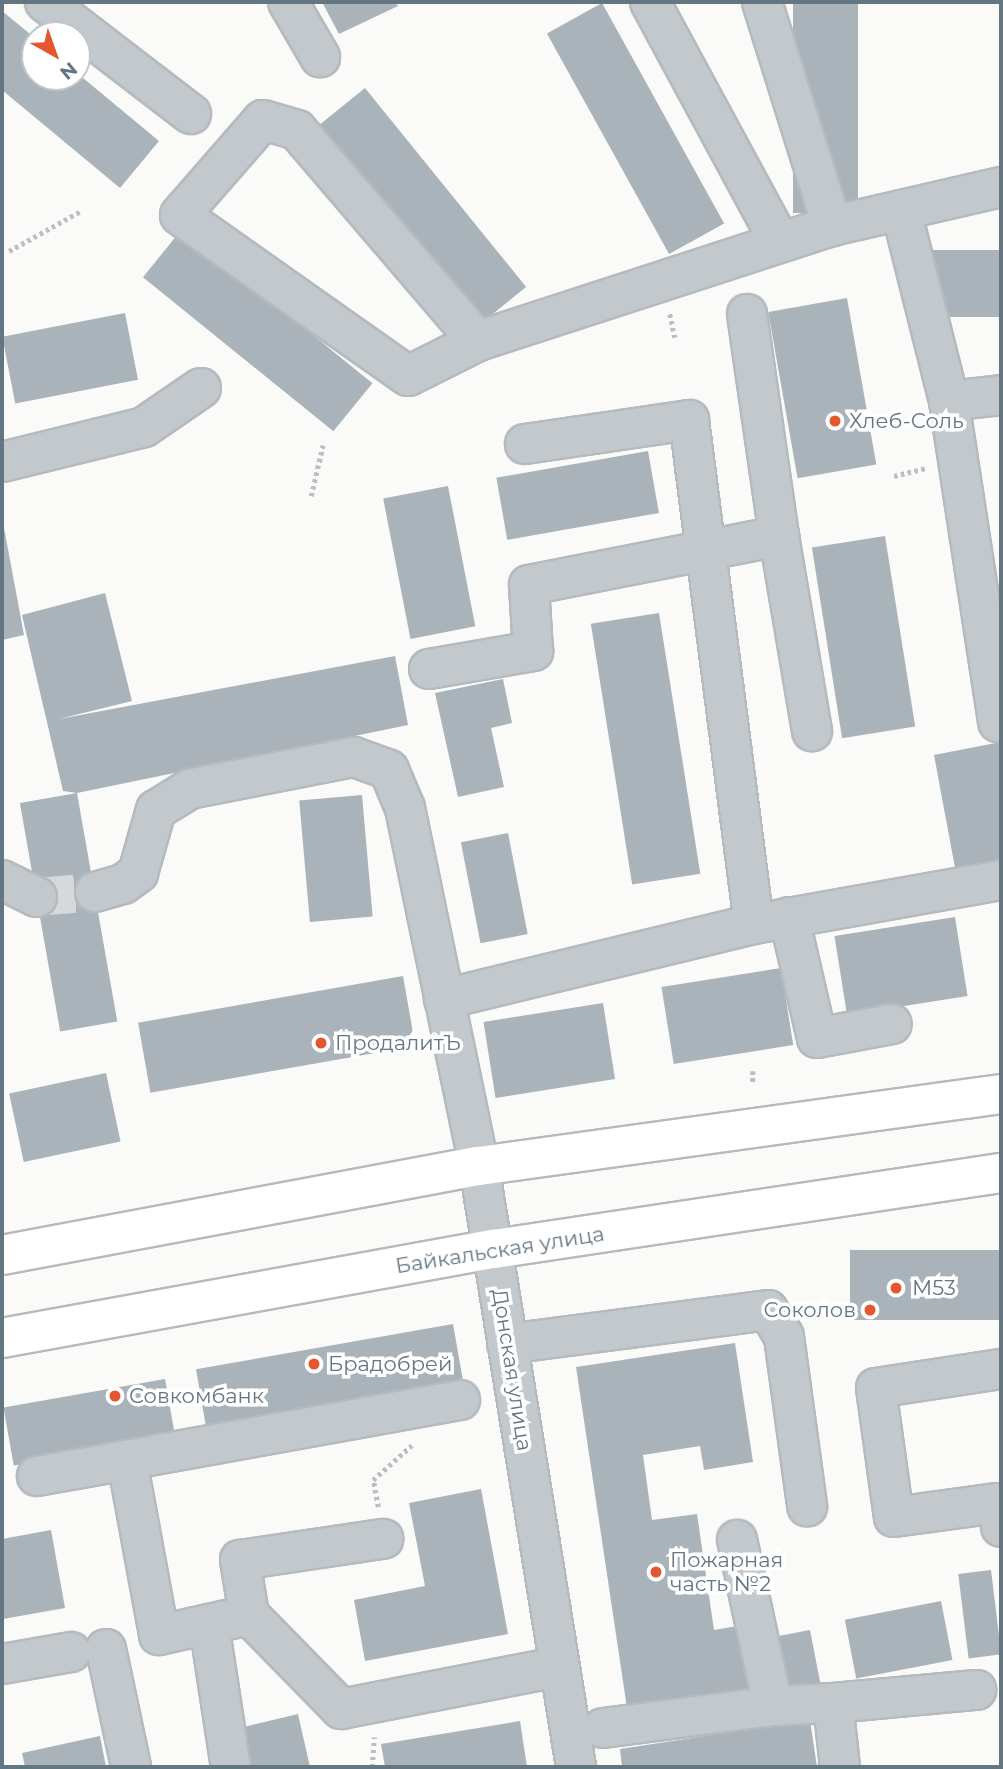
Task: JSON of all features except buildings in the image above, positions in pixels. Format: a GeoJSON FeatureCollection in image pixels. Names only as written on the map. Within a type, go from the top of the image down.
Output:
{"type":"FeatureCollection","features":[{"type":"Feature","properties":{"kind":"main road"},"geometry":{"type":"LineString","coordinates":[[2,1255],[479,1166],[1001,1094]]}},
{"type":"Feature","properties":{"kind":"main road","name":"Байкальская улица"},"geometry":{"type":"LineString","coordinates":[[2,1338],[494,1249],[1001,1173]]}},
{"type":"Feature","properties":{"kind":"street"},"geometry":{"type":"LineString","coordinates":[[45,2],[191,114]]}},
{"type":"Feature","properties":{"kind":"street"},"geometry":{"type":"LineString","coordinates":[[288,2],[320,57]]}},
{"type":"Feature","properties":{"kind":"street"},"geometry":{"type":"LineString","coordinates":[[650,2],[780,242]]}},
{"type":"Feature","properties":{"kind":"street"},"geometry":{"type":"LineString","coordinates":[[762,2],[832,226]]}},
{"type":"Feature","properties":{"kind":"street"},"geometry":{"type":"LineString","coordinates":[[478,341],[297,130],[280,121],[263,120],[180,215],[408,376],[478,341],[780,242],[832,226],[1001,187]]}},
{"type":"Feature","properties":{"kind":"street"},"geometry":{"type":"LineString","coordinates":[[901,211],[949,401],[998,722]]}},
{"type":"Feature","properties":{"kind":"street"},"geometry":{"type":"LineString","coordinates":[[747,314],[779,536],[812,731]]}},
{"type":"Feature","properties":{"kind":"street"},"geometry":{"type":"LineString","coordinates":[[2,461],[144,427],[201,388]]}},
{"type":"Feature","properties":{"kind":"street"},"geometry":{"type":"LineString","coordinates":[[949,401],[1001,395]]}},
{"type":"Feature","properties":{"kind":"street"},"geometry":{"type":"LineString","coordinates":[[526,444],[689,420],[706,549],[771,921],[817,1038],[892,1024]]}},
{"type":"Feature","properties":{"kind":"street"},"geometry":{"type":"LineString","coordinates":[[429,669],[533,651],[529,585],[779,536]]}},
{"type":"Feature","properties":{"kind":"street","name":"Донская улица"},"geometry":{"type":"LineString","coordinates":[[95,892],[123,884],[138,873],[156,810],[189,789],[354,757],[389,771],[405,808],[479,1166],[557,1667],[576,1767]]}},
{"type":"Feature","properties":{"kind":"street"},"geometry":{"type":"LineString","coordinates":[[2,880],[37,897]]}},
{"type":"Feature","properties":{"kind":"street"},"geometry":{"type":"LineString","coordinates":[[444,999],[771,921],[1001,880]]}},
{"type":"Feature","properties":{"kind":"street"},"geometry":{"type":"LineString","coordinates":[[507,1344],[768,1310],[784,1337],[807,1506]]}},
{"type":"Feature","properties":{"kind":"street"},"geometry":{"type":"LineString","coordinates":[[1000,1510],[894,1517],[876,1388],[1001,1370]]}},
{"type":"Feature","properties":{"kind":"street"},"geometry":{"type":"LineString","coordinates":[[37,1476],[460,1401]]}},
{"type":"Feature","properties":{"kind":"street"},"geometry":{"type":"LineString","coordinates":[[127,1460],[159,1635]]}},
{"type":"Feature","properties":{"kind":"street"},"geometry":{"type":"LineString","coordinates":[[383,1539],[240,1560],[249,1615],[341,1709],[557,1667]]}},
{"type":"Feature","properties":{"kind":"street"},"geometry":{"type":"LineString","coordinates":[[737,1540],[773,1706]]}},
{"type":"Feature","properties":{"kind":"street"},"geometry":{"type":"LineString","coordinates":[[2,1664],[88,1651],[249,1615]]}},
{"type":"Feature","properties":{"kind":"street"},"geometry":{"type":"LineString","coordinates":[[209,1624],[231,1767]]}},
{"type":"Feature","properties":{"kind":"street"},"geometry":{"type":"LineString","coordinates":[[88,1651],[131,1767]]}},
{"type":"Feature","properties":{"kind":"street"},"geometry":{"type":"LineString","coordinates":[[603,1728],[773,1706],[976,1690]]}},
{"type":"Feature","properties":{"kind":"street"},"geometry":{"type":"LineString","coordinates":[[833,1703],[840,1767]]}},
{"type":"Feature","properties":{"kind":"path"},"geometry":{"type":"LineString","coordinates":[[9,251],[81,211]]}},
{"type":"Feature","properties":{"kind":"path"},"geometry":{"type":"LineString","coordinates":[[311,496],[323,445]]}},
{"type":"Feature","properties":{"kind":"path"},"geometry":{"type":"LineString","coordinates":[[752,1071],[753,1084]]}},
{"type":"Feature","properties":{"kind":"path"},"geometry":{"type":"LineString","coordinates":[[383,1539],[373,1480],[421,1436]]}},
{"type":"Feature","properties":{"kind":"tunnel"},"geometry":{"type":"LineString","coordinates":[[37,897],[95,892]]}},
{"type":"Feature","properties":{"kind":"place","name":"Хлеб-Соль"},"geometry":{"type":"Point","coordinates":[835,421]}},
{"type":"Feature","properties":{"kind":"place","name":"ПродалитЪ"},"geometry":{"type":"Point","coordinates":[321,1043]}},
{"type":"Feature","properties":{"kind":"place","name":"М53"},"geometry":{"type":"Point","coordinates":[896,1288]}},
{"type":"Feature","properties":{"kind":"place","name":"Соколов"},"geometry":{"type":"Point","coordinates":[870,1310]}},
{"type":"Feature","properties":{"kind":"place","name":"Брадобрей"},"geometry":{"type":"Point","coordinates":[314,1364]}},
{"type":"Feature","properties":{"kind":"place","name":"Совкомбанк"},"geometry":{"type":"Point","coordinates":[115,1396]}},
{"type":"Feature","properties":{"kind":"place","name":"Пожарная часть №2"},"geometry":{"type":"Point","coordinates":[656,1572]}}]}
